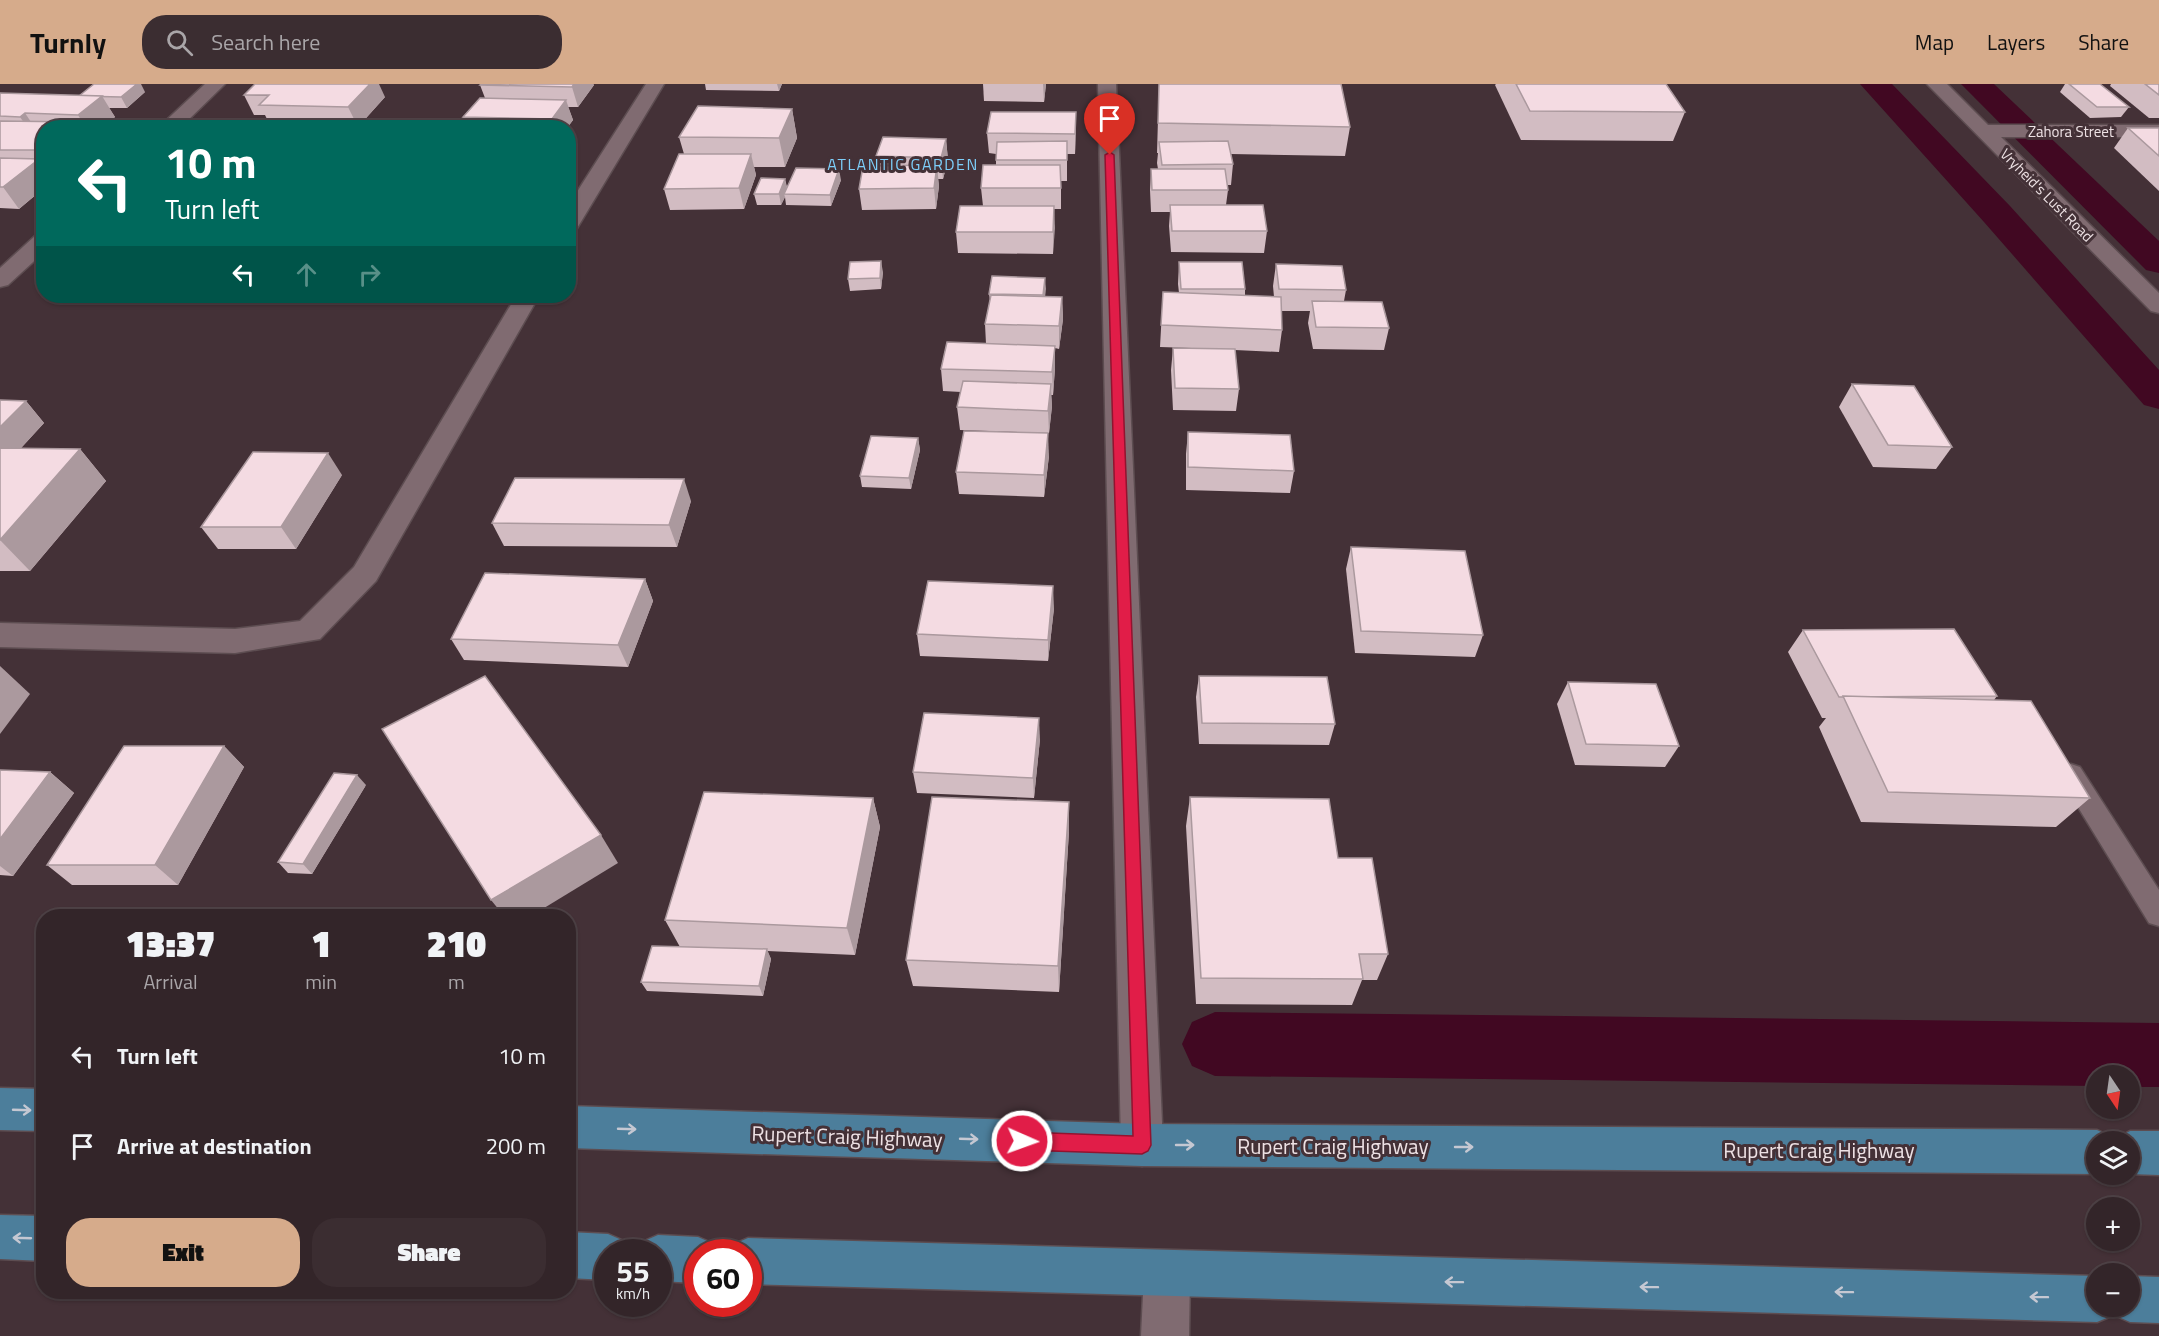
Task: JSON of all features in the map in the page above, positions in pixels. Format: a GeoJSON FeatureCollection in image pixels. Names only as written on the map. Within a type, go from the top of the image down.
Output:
{"type":"FeatureCollection","features":[{"type":"Feature","properties":{"kind":"main road"},"geometry":{"type":"LineString","coordinates":[[0,1109],[36,1110]]}},
{"type":"Feature","properties":{"kind":"main road","name":"Rupert Craig Highway"},"geometry":{"type":"LineString","coordinates":[[576,1127],[1142,1145],[2086,1152]]}},
{"type":"Feature","properties":{"kind":"main road"},"geometry":{"type":"LineString","coordinates":[[2140,1153],[2159,1153]]}},
{"type":"Feature","properties":{"kind":"main road"},"geometry":{"type":"LineString","coordinates":[[0,1237],[36,1239]]}},
{"type":"Feature","properties":{"kind":"main road"},"geometry":{"type":"LineString","coordinates":[[576,1256],[594,1257]]}},
{"type":"Feature","properties":{"kind":"main road"},"geometry":{"type":"LineString","coordinates":[[762,1261],[1167,1275],[2086,1299]]}},
{"type":"Feature","properties":{"kind":"main road"},"geometry":{"type":"LineString","coordinates":[[2140,1299],[2159,1300]]}},
{"type":"Feature","properties":{"kind":"street"},"geometry":{"type":"LineString","coordinates":[[177,120],[216,84]]}},
{"type":"Feature","properties":{"kind":"street"},"geometry":{"type":"LineString","coordinates":[[576,212],[655,84]]}},
{"type":"Feature","properties":{"kind":"street"},"geometry":{"type":"LineString","coordinates":[[1107,84],[1142,1145]]}},
{"type":"Feature","properties":{"kind":"street","name":"Vryheid's Lust Road"},"geometry":{"type":"LineString","coordinates":[[1936,84],[1990,131],[2159,306]]}},
{"type":"Feature","properties":{"kind":"street","name":"Zahora Street"},"geometry":{"type":"LineString","coordinates":[[1990,131],[2159,131]]}},
{"type":"Feature","properties":{"kind":"street"},"geometry":{"type":"LineString","coordinates":[[0,280],[36,247]]}},
{"type":"Feature","properties":{"kind":"street"},"geometry":{"type":"LineString","coordinates":[[0,635],[235,641],[309,631],[365,574],[523,303]]}},
{"type":"Feature","properties":{"kind":"street"},"geometry":{"type":"LineString","coordinates":[[1165,1336],[1167,1275]]}},
{"type":"Feature","properties":{"kind":"lane"},"geometry":{"type":"LineString","coordinates":[[2060,756],[2159,914]]}},
{"type":"Feature","properties":{"kind":"building"},"geometry":{"type":"Polygon","coordinates":[[[94,84],[137,84],[121,97],[79,96],[94,84]]]}},
{"type":"Feature","properties":{"kind":"building"},"geometry":{"type":"Polygon","coordinates":[[[255,84],[370,84],[348,107],[259,105],[269,95],[244,95],[255,84]]]}},
{"type":"Feature","properties":{"kind":"building"},"geometry":{"type":"Polygon","coordinates":[[[481,84],[574,84],[572,87],[481,84]]]}},
{"type":"Feature","properties":{"kind":"building"},"geometry":{"type":"Polygon","coordinates":[[[1159,84],[1341,84],[1350,127],[1158,123],[1159,84]]]}},
{"type":"Feature","properties":{"kind":"building"},"geometry":{"type":"Polygon","coordinates":[[[1516,84],[1666,84],[1685,112],[1530,111],[1516,84]]]}},
{"type":"Feature","properties":{"kind":"building"},"geometry":{"type":"Polygon","coordinates":[[[2069,84],[2100,84],[2129,107],[2097,107],[2069,84]]]}},
{"type":"Feature","properties":{"kind":"building"},"geometry":{"type":"Polygon","coordinates":[[[2145,84],[2159,84],[2159,95],[2145,84]]]}},
{"type":"Feature","properties":{"kind":"building"},"geometry":{"type":"Polygon","coordinates":[[[0,93],[102,96],[78,115],[25,113],[20,117],[0,116],[0,93]]]}},
{"type":"Feature","properties":{"kind":"building"},"geometry":{"type":"Polygon","coordinates":[[[480,98],[566,100],[552,119],[463,117],[480,98]]]}},
{"type":"Feature","properties":{"kind":"building"},"geometry":{"type":"Polygon","coordinates":[[[698,106],[792,109],[779,138],[679,137],[698,106]]]}},
{"type":"Feature","properties":{"kind":"building"},"geometry":{"type":"Polygon","coordinates":[[[991,112],[1076,112],[1075,134],[987,133],[991,112]]]}},
{"type":"Feature","properties":{"kind":"building"},"geometry":{"type":"Polygon","coordinates":[[[0,121],[36,121],[36,150],[0,150],[0,121]]]}},
{"type":"Feature","properties":{"kind":"building"},"geometry":{"type":"Polygon","coordinates":[[[2128,128],[2159,128],[2159,156],[2128,128]]]}},
{"type":"Feature","properties":{"kind":"building"},"geometry":{"type":"Polygon","coordinates":[[[883,137],[946,139],[941,158],[876,156],[883,137]]]}},
{"type":"Feature","properties":{"kind":"building"},"geometry":{"type":"Polygon","coordinates":[[[1067,141],[1067,160],[996,160],[997,142],[1067,141]]]}},
{"type":"Feature","properties":{"kind":"building"},"geometry":{"type":"Polygon","coordinates":[[[1228,141],[1233,164],[1162,165],[1159,142],[1228,141]]]}},
{"type":"Feature","properties":{"kind":"building"},"geometry":{"type":"Polygon","coordinates":[[[679,154],[751,154],[739,188],[664,189],[679,154]]]}},
{"type":"Feature","properties":{"kind":"building"},"geometry":{"type":"Polygon","coordinates":[[[0,158],[36,159],[36,161],[0,187],[0,158]]]}},
{"type":"Feature","properties":{"kind":"building"},"geometry":{"type":"Polygon","coordinates":[[[937,165],[934,188],[859,189],[863,166],[937,165]]]}},
{"type":"Feature","properties":{"kind":"building"},"geometry":{"type":"Polygon","coordinates":[[[983,165],[1060,165],[1061,188],[981,188],[983,165]]]}},
{"type":"Feature","properties":{"kind":"building"},"geometry":{"type":"Polygon","coordinates":[[[796,168],[839,169],[830,195],[784,194],[796,168]]]}},
{"type":"Feature","properties":{"kind":"building"},"geometry":{"type":"Polygon","coordinates":[[[1151,169],[1225,169],[1228,190],[1152,190],[1151,169]]]}},
{"type":"Feature","properties":{"kind":"building"},"geometry":{"type":"Polygon","coordinates":[[[761,178],[785,179],[779,194],[754,194],[761,178]]]}},
{"type":"Feature","properties":{"kind":"building"},"geometry":{"type":"Polygon","coordinates":[[[1170,205],[1263,205],[1267,231],[1172,231],[1170,205]]]}},
{"type":"Feature","properties":{"kind":"building"},"geometry":{"type":"Polygon","coordinates":[[[960,206],[1054,206],[1053,232],[956,232],[960,206]]]}},
{"type":"Feature","properties":{"kind":"building"},"geometry":{"type":"Polygon","coordinates":[[[881,261],[880,278],[848,279],[850,262],[881,261]]]}},
{"type":"Feature","properties":{"kind":"building"},"geometry":{"type":"Polygon","coordinates":[[[1179,262],[1242,262],[1245,289],[1181,289],[1179,262]]]}},
{"type":"Feature","properties":{"kind":"building"},"geometry":{"type":"Polygon","coordinates":[[[1276,264],[1342,266],[1346,290],[1279,289],[1276,264]]]}},
{"type":"Feature","properties":{"kind":"building"},"geometry":{"type":"Polygon","coordinates":[[[992,276],[1045,278],[1043,295],[989,294],[992,276]]]}},
{"type":"Feature","properties":{"kind":"building"},"geometry":{"type":"Polygon","coordinates":[[[1163,292],[1281,297],[1282,330],[1161,325],[1163,292]]]}},
{"type":"Feature","properties":{"kind":"building"},"geometry":{"type":"Polygon","coordinates":[[[991,295],[1062,297],[1059,326],[985,324],[991,295]]]}},
{"type":"Feature","properties":{"kind":"building"},"geometry":{"type":"Polygon","coordinates":[[[1312,301],[1382,302],[1389,328],[1316,327],[1312,301]]]}},
{"type":"Feature","properties":{"kind":"building"},"geometry":{"type":"Polygon","coordinates":[[[947,342],[1055,346],[1052,372],[941,369],[947,342]]]}},
{"type":"Feature","properties":{"kind":"building"},"geometry":{"type":"Polygon","coordinates":[[[1173,348],[1235,349],[1239,389],[1175,388],[1173,348]]]}},
{"type":"Feature","properties":{"kind":"building"},"geometry":{"type":"Polygon","coordinates":[[[963,381],[1051,384],[1048,411],[957,407],[963,381]]]}},
{"type":"Feature","properties":{"kind":"building"},"geometry":{"type":"Polygon","coordinates":[[[1852,384],[1914,386],[1952,447],[1888,445],[1852,384]]]}},
{"type":"Feature","properties":{"kind":"building"},"geometry":{"type":"Polygon","coordinates":[[[0,400],[26,401],[0,427],[0,400]]]}},
{"type":"Feature","properties":{"kind":"building"},"geometry":{"type":"Polygon","coordinates":[[[964,431],[1048,433],[1044,475],[956,472],[964,431]]]}},
{"type":"Feature","properties":{"kind":"building"},"geometry":{"type":"Polygon","coordinates":[[[1188,432],[1290,435],[1294,471],[1188,467],[1188,432]]]}},
{"type":"Feature","properties":{"kind":"building"},"geometry":{"type":"Polygon","coordinates":[[[871,436],[918,438],[909,478],[860,476],[871,436]]]}},
{"type":"Feature","properties":{"kind":"building"},"geometry":{"type":"Polygon","coordinates":[[[0,448],[80,449],[0,540],[0,448]]]}},
{"type":"Feature","properties":{"kind":"building"},"geometry":{"type":"Polygon","coordinates":[[[253,452],[328,453],[281,527],[201,527],[253,452]]]}},
{"type":"Feature","properties":{"kind":"building"},"geometry":{"type":"Polygon","coordinates":[[[515,478],[684,479],[669,525],[492,523],[515,478]]]}},
{"type":"Feature","properties":{"kind":"building"},"geometry":{"type":"Polygon","coordinates":[[[1351,547],[1465,551],[1483,635],[1361,631],[1351,547]]]}},
{"type":"Feature","properties":{"kind":"building"},"geometry":{"type":"Polygon","coordinates":[[[485,573],[645,579],[618,645],[451,639],[485,573]]]}},
{"type":"Feature","properties":{"kind":"building"},"geometry":{"type":"Polygon","coordinates":[[[928,581],[1053,586],[1048,640],[917,634],[928,581]]]}},
{"type":"Feature","properties":{"kind":"building"},"geometry":{"type":"Polygon","coordinates":[[[1954,629],[1997,696],[1839,697],[1803,630],[1954,629]]]}},
{"type":"Feature","properties":{"kind":"building"},"geometry":{"type":"Polygon","coordinates":[[[485,676],[601,835],[491,900],[382,729],[485,676]]]}},
{"type":"Feature","properties":{"kind":"building"},"geometry":{"type":"Polygon","coordinates":[[[1199,676],[1327,677],[1335,724],[1202,723],[1199,676]]]}},
{"type":"Feature","properties":{"kind":"building"},"geometry":{"type":"Polygon","coordinates":[[[1568,682],[1656,684],[1679,746],[1586,744],[1568,682]]]}},
{"type":"Feature","properties":{"kind":"building"},"geometry":{"type":"Polygon","coordinates":[[[1843,696],[2031,701],[2090,798],[1888,792],[1843,696]]]}},
{"type":"Feature","properties":{"kind":"building"},"geometry":{"type":"Polygon","coordinates":[[[924,713],[1039,718],[1033,778],[913,772],[924,713]]]}},
{"type":"Feature","properties":{"kind":"building"},"geometry":{"type":"Polygon","coordinates":[[[124,746],[224,746],[155,865],[47,865],[124,746]]]}},
{"type":"Feature","properties":{"kind":"building"},"geometry":{"type":"Polygon","coordinates":[[[0,770],[50,772],[0,839],[0,770]]]}},
{"type":"Feature","properties":{"kind":"building"},"geometry":{"type":"Polygon","coordinates":[[[334,773],[357,775],[303,864],[278,862],[334,773]]]}},
{"type":"Feature","properties":{"kind":"building"},"geometry":{"type":"Polygon","coordinates":[[[704,792],[873,798],[847,928],[665,920],[704,792]]]}},
{"type":"Feature","properties":{"kind":"building"},"geometry":{"type":"Polygon","coordinates":[[[932,797],[1069,802],[1058,966],[906,960],[932,797]]]}},
{"type":"Feature","properties":{"kind":"building"},"geometry":{"type":"Polygon","coordinates":[[[1190,797],[1329,799],[1338,858],[1372,858],[1388,954],[1359,954],[1363,979],[1201,978],[1190,797]]]}},
{"type":"Feature","properties":{"kind":"building"},"geometry":{"type":"Polygon","coordinates":[[[652,946],[767,949],[759,986],[641,982],[652,946]]]}},
{"type":"Feature","properties":{"kind":"waterway"},"geometry":{"type":"LineString","coordinates":[[1875,84],[1997,214],[2159,396]]}},
{"type":"Feature","properties":{"kind":"waterway"},"geometry":{"type":"LineString","coordinates":[[1976,84],[2159,262]]}},
{"type":"Feature","properties":{"kind":"waterway"},"geometry":{"type":"LineString","coordinates":[[1215,1044],[2159,1055]]}},
{"type":"Feature","properties":{"kind":"district","name":"ATLANTIC GARDEN"},"geometry":{"type":"Point","coordinates":[903,164]}},
{"type":"Feature","properties":{"kind":"route"},"geometry":{"type":"LineString","coordinates":[[1022,1141],[1142,1145],[1110,155]]}}]}
